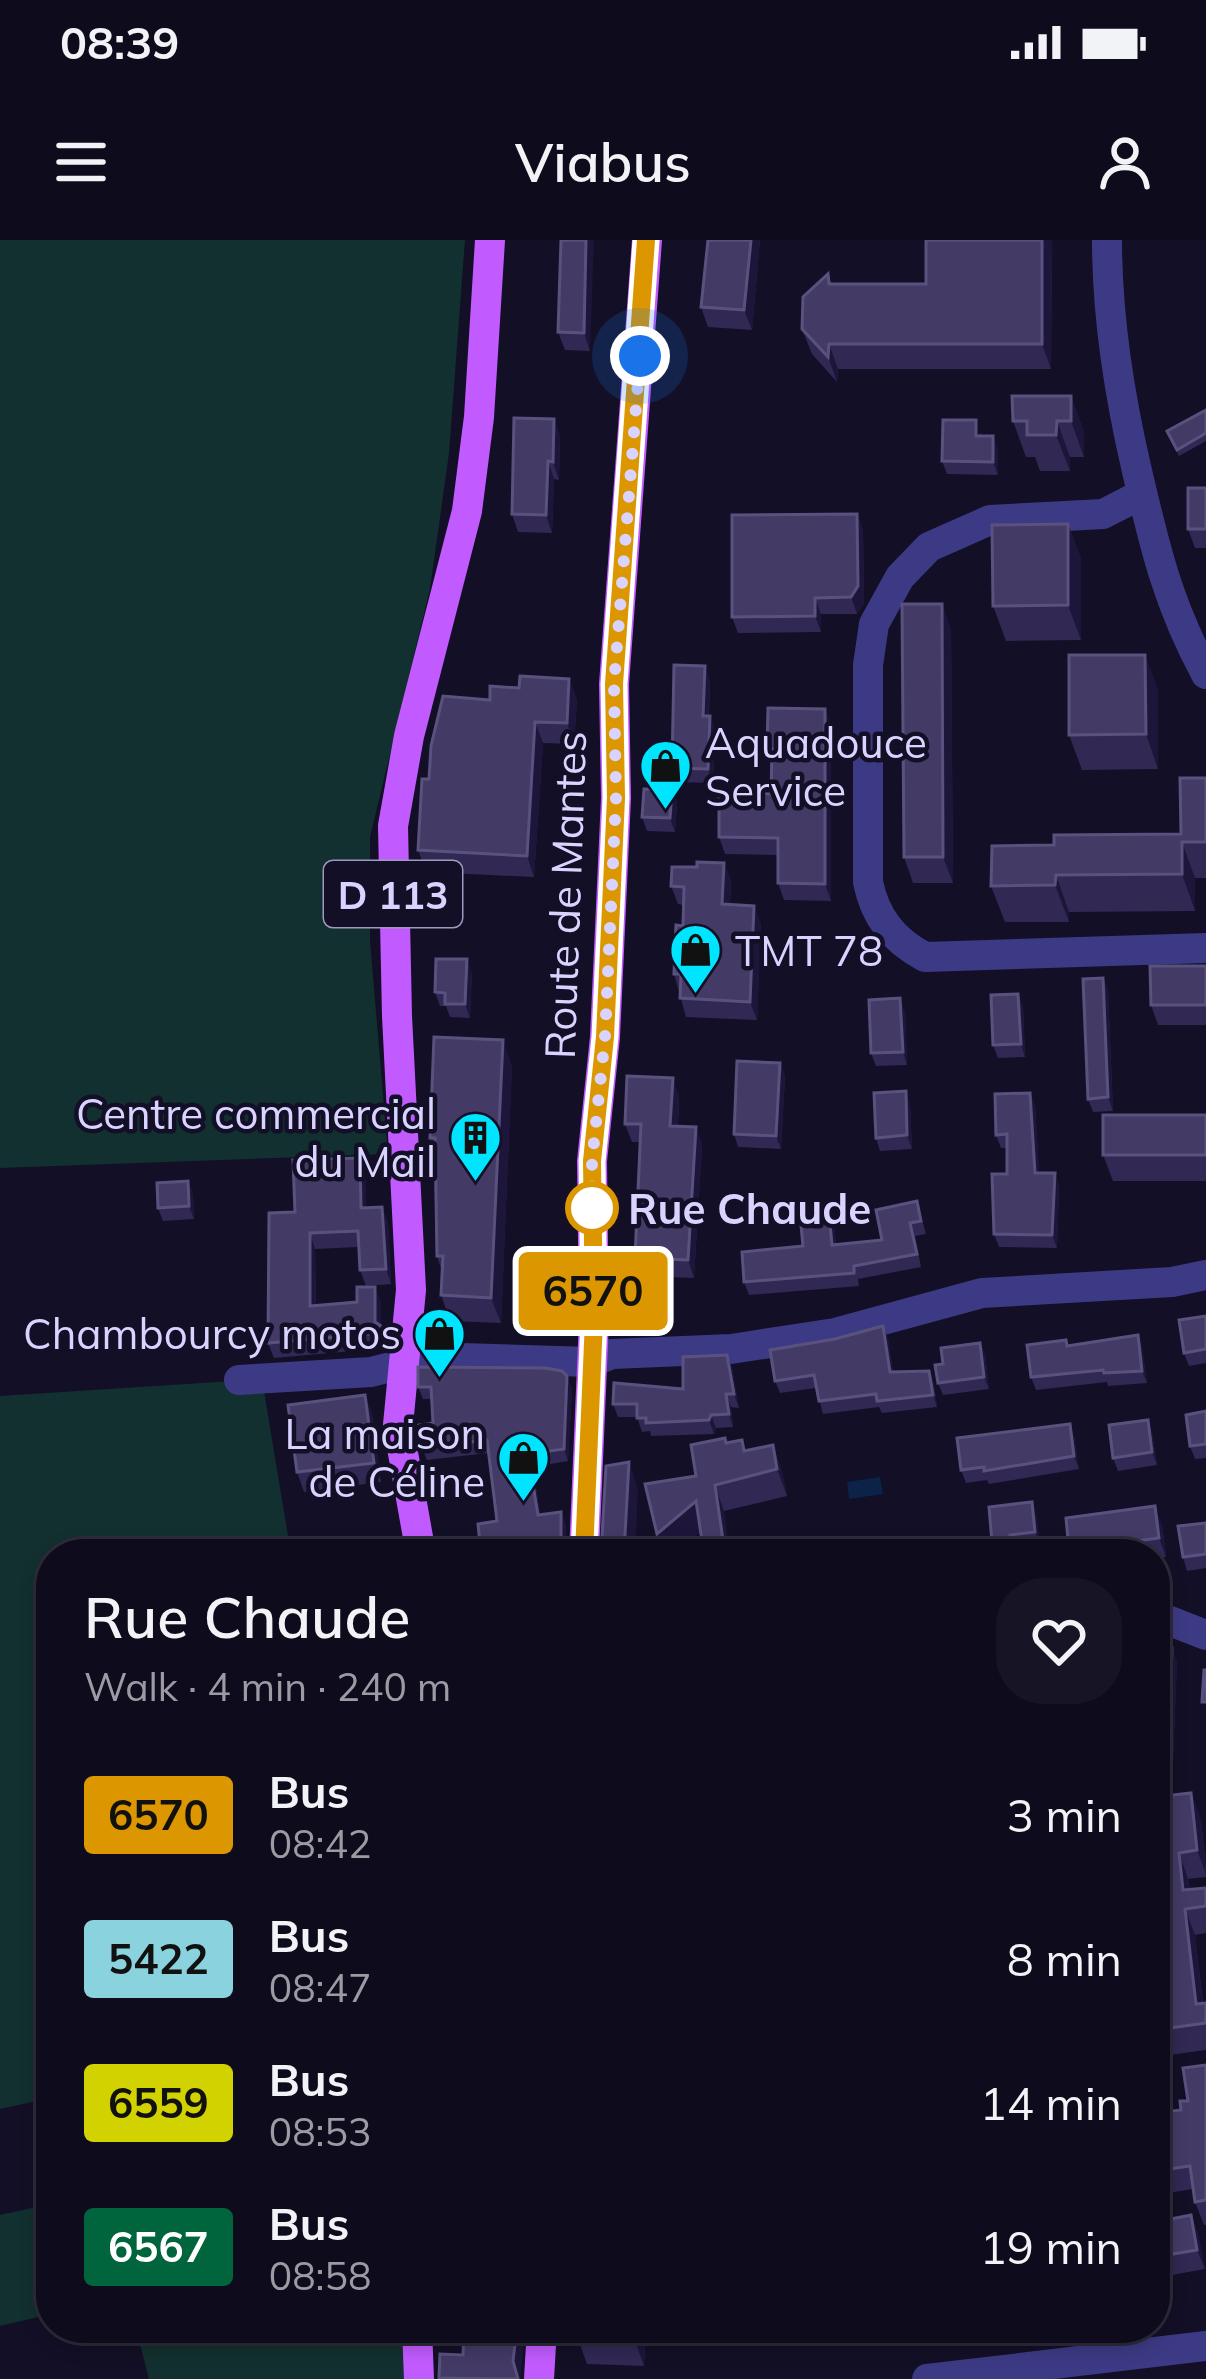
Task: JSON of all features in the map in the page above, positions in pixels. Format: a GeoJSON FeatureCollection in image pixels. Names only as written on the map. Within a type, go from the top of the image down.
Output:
{"type":"FeatureCollection","features":[{"type":"Feature","properties":{"kind":"main road","name":"D 113"},"geometry":{"type":"LineString","coordinates":[[418,1539],[398,1425],[411,1290],[395,976],[393,826],[409,736],[467,512],[479,417],[490,240]]}},
{"type":"Feature","properties":{"kind":"main road","name":"Route de Mantes"},"geometry":{"type":"LineString","coordinates":[[585,1539],[592,1362],[592,1161],[605,1037],[616,798],[614,684],[646,240]]}},
{"type":"Feature","properties":{"kind":"main road"},"geometry":{"type":"LineString","coordinates":[[418,2343],[419,2379]]}},
{"type":"Feature","properties":{"kind":"main road"},"geometry":{"type":"LineString","coordinates":[[539,2379],[541,2343]]}},
{"type":"Feature","properties":{"kind":"street"},"geometry":{"type":"LineString","coordinates":[[1107,240],[1107,303],[1116,368],[1149,533],[1177,621],[1206,674]]}},
{"type":"Feature","properties":{"kind":"street"},"geometry":{"type":"LineString","coordinates":[[1142,494],[1103,514],[990,520],[929,547],[900,577],[874,624],[868,664],[868,882],[873,907],[888,929],[925,957],[1206,948]]}},
{"type":"Feature","properties":{"kind":"street"},"geometry":{"type":"LineString","coordinates":[[239,1380],[403,1367],[430,1358],[592,1362],[613,1354],[731,1349],[835,1334],[982,1293],[1172,1282],[1206,1275]]}},
{"type":"Feature","properties":{"kind":"street"},"geometry":{"type":"LineString","coordinates":[[1170,1621],[1206,1635]]}},
{"type":"Feature","properties":{"kind":"street"},"geometry":{"type":"LineString","coordinates":[[927,2379],[1206,2346]]}},
{"type":"Feature","properties":{"kind":"green space"},"geometry":{"type":"Polygon","coordinates":[[[0,240],[465,240],[449,453],[430,589],[370,837],[370,941],[388,1154],[0,1168],[0,240]]]}},
{"type":"Feature","properties":{"kind":"green space"},"geometry":{"type":"Polygon","coordinates":[[[262,1379],[289,1539],[36,1539],[36,2101],[0,2109],[0,1396],[262,1379]]]}},
{"type":"Feature","properties":{"kind":"green space"},"geometry":{"type":"Polygon","coordinates":[[[36,2207],[36,2318],[0,2326],[0,2215],[36,2207]]]}},
{"type":"Feature","properties":{"kind":"green space"},"geometry":{"type":"Polygon","coordinates":[[[140,2343],[403,2343],[407,2379],[149,2379],[140,2343]]]}},
{"type":"Feature","properties":{"kind":"water"},"geometry":{"type":"Polygon","coordinates":[[[880,1477],[883,1494],[849,1499],[847,1482],[880,1477]]]}},
{"type":"Feature","properties":{"kind":"building"},"geometry":{"type":"Polygon","coordinates":[[[561,240],[586,240],[584,333],[558,332],[561,240]]]}},
{"type":"Feature","properties":{"kind":"building"},"geometry":{"type":"Polygon","coordinates":[[[708,240],[751,240],[744,310],[701,307],[708,240]]]}},
{"type":"Feature","properties":{"kind":"building"},"geometry":{"type":"Polygon","coordinates":[[[926,240],[1042,240],[1042,344],[829,344],[828,357],[802,329],[803,297],[828,274],[829,284],[926,284],[926,240]]]}},
{"type":"Feature","properties":{"kind":"building"},"geometry":{"type":"Polygon","coordinates":[[[1012,396],[1071,396],[1071,421],[1057,421],[1056,435],[1027,435],[1027,421],[1013,421],[1012,396]]]}},
{"type":"Feature","properties":{"kind":"building"},"geometry":{"type":"Polygon","coordinates":[[[1206,410],[1206,433],[1177,450],[1167,431],[1206,410]]]}},
{"type":"Feature","properties":{"kind":"building"},"geometry":{"type":"Polygon","coordinates":[[[514,418],[554,419],[546,515],[512,514],[514,418]]]}},
{"type":"Feature","properties":{"kind":"building"},"geometry":{"type":"Polygon","coordinates":[[[943,420],[976,420],[976,436],[993,436],[993,462],[942,461],[943,420]]]}},
{"type":"Feature","properties":{"kind":"building"},"geometry":{"type":"Polygon","coordinates":[[[1188,488],[1206,488],[1206,529],[1188,529],[1188,488]]]}},
{"type":"Feature","properties":{"kind":"building"},"geometry":{"type":"Polygon","coordinates":[[[857,514],[858,586],[851,597],[815,598],[815,616],[732,617],[732,515],[857,514]]]}},
{"type":"Feature","properties":{"kind":"building"},"geometry":{"type":"Polygon","coordinates":[[[1068,524],[1068,605],[993,606],[992,525],[1068,524]]]}},
{"type":"Feature","properties":{"kind":"building"},"geometry":{"type":"Polygon","coordinates":[[[902,604],[942,604],[943,857],[904,857],[902,604]]]}},
{"type":"Feature","properties":{"kind":"building"},"geometry":{"type":"Polygon","coordinates":[[[1069,655],[1145,655],[1146,734],[1069,735],[1069,655]]]}},
{"type":"Feature","properties":{"kind":"building"},"geometry":{"type":"Polygon","coordinates":[[[674,665],[705,666],[708,769],[672,768],[674,665]]]}},
{"type":"Feature","properties":{"kind":"building"},"geometry":{"type":"Polygon","coordinates":[[[520,676],[569,679],[567,723],[535,722],[527,856],[418,850],[422,779],[429,779],[443,696],[490,700],[490,686],[519,688],[520,676]]]}},
{"type":"Feature","properties":{"kind":"building"},"geometry":{"type":"Polygon","coordinates":[[[768,708],[825,709],[825,884],[778,883],[778,838],[719,837],[719,793],[771,794],[768,708]]]}},
{"type":"Feature","properties":{"kind":"building"},"geometry":{"type":"Polygon","coordinates":[[[1180,778],[1206,778],[1206,842],[1182,842],[1182,874],[1056,875],[1055,885],[991,886],[992,846],[1054,845],[1054,835],[1181,834],[1180,778]]]}},
{"type":"Feature","properties":{"kind":"building"},"geometry":{"type":"Polygon","coordinates":[[[644,789],[672,790],[670,818],[642,817],[644,789]]]}},
{"type":"Feature","properties":{"kind":"building"},"geometry":{"type":"Polygon","coordinates":[[[697,862],[724,863],[722,904],[754,906],[750,1002],[680,998],[681,974],[674,974],[676,925],[683,926],[684,887],[671,886],[672,867],[697,867],[697,862]]]}},
{"type":"Feature","properties":{"kind":"building"},"geometry":{"type":"Polygon","coordinates":[[[436,959],[467,959],[465,1004],[445,1004],[445,993],[435,992],[436,959]]]}},
{"type":"Feature","properties":{"kind":"building"},"geometry":{"type":"Polygon","coordinates":[[[1150,966],[1206,966],[1206,1005],[1151,1005],[1150,966]]]}},
{"type":"Feature","properties":{"kind":"building"},"geometry":{"type":"Polygon","coordinates":[[[1103,978],[1108,1097],[1088,1099],[1083,979],[1103,978]]]}},
{"type":"Feature","properties":{"kind":"building"},"geometry":{"type":"Polygon","coordinates":[[[1018,994],[1021,1044],[993,1045],[991,995],[1018,994]]]}},
{"type":"Feature","properties":{"kind":"building"},"geometry":{"type":"Polygon","coordinates":[[[900,998],[903,1052],[871,1053],[869,1000],[900,998]]]}},
{"type":"Feature","properties":{"kind":"building","name":"Centre commercial du Mail"},"geometry":{"type":"Polygon","coordinates":[[[434,1037],[503,1040],[491,1298],[441,1295],[435,1138],[430,1138],[434,1037]]]}},
{"type":"Feature","properties":{"kind":"building"},"geometry":{"type":"Polygon","coordinates":[[[737,1061],[780,1063],[776,1136],[734,1134],[737,1061]]]}},
{"type":"Feature","properties":{"kind":"building"},"geometry":{"type":"Polygon","coordinates":[[[627,1076],[673,1078],[670,1126],[696,1127],[688,1260],[635,1258],[641,1124],[625,1124],[627,1076]]]}},
{"type":"Feature","properties":{"kind":"building"},"geometry":{"type":"Polygon","coordinates":[[[906,1091],[907,1135],[876,1138],[874,1093],[906,1091]]]}},
{"type":"Feature","properties":{"kind":"building"},"geometry":{"type":"Polygon","coordinates":[[[1030,1093],[1035,1173],[1055,1173],[1052,1235],[994,1234],[992,1174],[1007,1174],[1007,1134],[996,1135],[995,1094],[1030,1093]]]}},
{"type":"Feature","properties":{"kind":"building"},"geometry":{"type":"Polygon","coordinates":[[[1103,1115],[1206,1115],[1206,1155],[1103,1155],[1103,1115]]]}},
{"type":"Feature","properties":{"kind":"building"},"geometry":{"type":"Polygon","coordinates":[[[360,1158],[361,1208],[382,1207],[386,1269],[360,1270],[358,1231],[310,1233],[310,1306],[357,1302],[357,1287],[375,1287],[375,1322],[381,1326],[380,1333],[268,1343],[269,1213],[295,1212],[293,1160],[360,1158]]]}},
{"type":"Feature","properties":{"kind":"building"},"geometry":{"type":"Polygon","coordinates":[[[188,1181],[189,1206],[158,1208],[157,1183],[188,1181]]]}},
{"type":"Feature","properties":{"kind":"building"},"geometry":{"type":"Polygon","coordinates":[[[917,1201],[921,1221],[910,1223],[917,1254],[854,1266],[854,1273],[744,1282],[742,1252],[803,1246],[800,1215],[829,1213],[832,1245],[882,1240],[876,1210],[917,1201]]]}},
{"type":"Feature","properties":{"kind":"building"},"geometry":{"type":"Polygon","coordinates":[[[1206,1316],[1206,1349],[1184,1353],[1179,1320],[1206,1316]]]}},
{"type":"Feature","properties":{"kind":"building"},"geometry":{"type":"Polygon","coordinates":[[[883,1326],[890,1372],[929,1371],[933,1395],[877,1401],[876,1394],[819,1401],[814,1375],[775,1381],[770,1350],[883,1326]]]}},
{"type":"Feature","properties":{"kind":"building"},"geometry":{"type":"Polygon","coordinates":[[[1138,1335],[1142,1371],[1031,1377],[1027,1345],[1066,1340],[1067,1346],[1138,1335]]]}},
{"type":"Feature","properties":{"kind":"building"},"geometry":{"type":"Polygon","coordinates":[[[980,1343],[984,1377],[938,1383],[935,1365],[943,1364],[941,1348],[980,1343]]]}},
{"type":"Feature","properties":{"kind":"building"},"geometry":{"type":"Polygon","coordinates":[[[727,1355],[734,1394],[726,1394],[729,1414],[711,1415],[709,1420],[646,1423],[646,1418],[637,1418],[637,1404],[613,1404],[614,1383],[683,1389],[683,1357],[727,1355]]]}},
{"type":"Feature","properties":{"kind":"building"},"geometry":{"type":"Polygon","coordinates":[[[418,1367],[545,1368],[567,1376],[564,1449],[528,1454],[538,1515],[561,1512],[561,1539],[480,1539],[478,1524],[497,1521],[487,1440],[422,1448],[419,1425],[433,1423],[431,1387],[418,1387],[418,1367]]]}},
{"type":"Feature","properties":{"kind":"building"},"geometry":{"type":"Polygon","coordinates":[[[365,1395],[374,1463],[297,1472],[288,1405],[365,1395]]]}},
{"type":"Feature","properties":{"kind":"building"},"geometry":{"type":"Polygon","coordinates":[[[1206,1411],[1206,1444],[1190,1446],[1186,1415],[1206,1411]]]}},
{"type":"Feature","properties":{"kind":"building"},"geometry":{"type":"Polygon","coordinates":[[[1148,1420],[1152,1452],[1113,1458],[1109,1425],[1148,1420]]]}},
{"type":"Feature","properties":{"kind":"building"},"geometry":{"type":"Polygon","coordinates":[[[1070,1424],[1074,1456],[984,1471],[984,1467],[961,1470],[957,1438],[1070,1424]]]}},
{"type":"Feature","properties":{"kind":"building"},"geometry":{"type":"Polygon","coordinates":[[[725,1438],[726,1443],[742,1440],[744,1451],[773,1445],[777,1469],[715,1485],[723,1539],[702,1539],[696,1501],[657,1534],[645,1484],[696,1476],[691,1445],[725,1438]]]}},
{"type":"Feature","properties":{"kind":"building"},"geometry":{"type":"Polygon","coordinates":[[[629,1462],[625,1539],[602,1539],[606,1466],[629,1462]]]}},
{"type":"Feature","properties":{"kind":"building"},"geometry":{"type":"Polygon","coordinates":[[[1032,1502],[1035,1532],[992,1539],[989,1507],[1032,1502]]]}},
{"type":"Feature","properties":{"kind":"building"},"geometry":{"type":"Polygon","coordinates":[[[1155,1506],[1159,1538],[1068,1539],[1066,1518],[1155,1506]]]}},
{"type":"Feature","properties":{"kind":"building"},"geometry":{"type":"Polygon","coordinates":[[[1206,1523],[1206,1554],[1183,1557],[1178,1526],[1206,1523]]]}},
{"type":"Feature","properties":{"kind":"building"},"geometry":{"type":"Polygon","coordinates":[[[1204,1670],[1206,1702],[1202,1702],[1204,1670]]]}},
{"type":"Feature","properties":{"kind":"building"},"geometry":{"type":"Polygon","coordinates":[[[1191,1793],[1197,1850],[1179,1853],[1183,1890],[1206,1888],[1206,1906],[1185,1909],[1196,2004],[1206,2003],[1206,2023],[1170,2028],[1170,1795],[1191,1793]]]}},
{"type":"Feature","properties":{"kind":"building"},"geometry":{"type":"Polygon","coordinates":[[[1206,2065],[1206,2200],[1195,2202],[1190,2166],[1170,2169],[1170,2111],[1181,2110],[1180,2101],[1188,2101],[1183,2068],[1206,2065]]]}},
{"type":"Feature","properties":{"kind":"building"},"geometry":{"type":"Polygon","coordinates":[[[1191,2215],[1197,2250],[1170,2254],[1170,2219],[1191,2215]]]}},
{"type":"Feature","properties":{"kind":"building"},"geometry":{"type":"Polygon","coordinates":[[[463,2343],[515,2343],[518,2379],[439,2378],[440,2354],[463,2355],[463,2343]]]}},
{"type":"Feature","properties":{"kind":"bus line","name":"6570"},"geometry":{"type":"LineString","coordinates":[[585,1539],[594,1320],[592,1161],[605,1037],[616,798],[614,684],[646,240]]}},
{"type":"Feature","properties":{"kind":"place","name":"Aquadouce Service"},"geometry":{"type":"Point","coordinates":[666,812]}},
{"type":"Feature","properties":{"kind":"place","name":"TMT 78"},"geometry":{"type":"Point","coordinates":[696,996]}},
{"type":"Feature","properties":{"kind":"place","name":"Centre commercial du Mail"},"geometry":{"type":"Point","coordinates":[475,1183]}},
{"type":"Feature","properties":{"kind":"place","name":"Rue Chaude"},"geometry":{"type":"Point","coordinates":[592,1208]}},
{"type":"Feature","properties":{"kind":"place","name":"Chambourcy motos"},"geometry":{"type":"Point","coordinates":[440,1379]}},
{"type":"Feature","properties":{"kind":"place","name":"La maison de Céline"},"geometry":{"type":"Point","coordinates":[524,1503]}},
{"type":"Feature","properties":{"kind":"route"},"geometry":{"type":"LineString","coordinates":[[592,1208],[616,798],[614,684],[640,356]]}}]}
